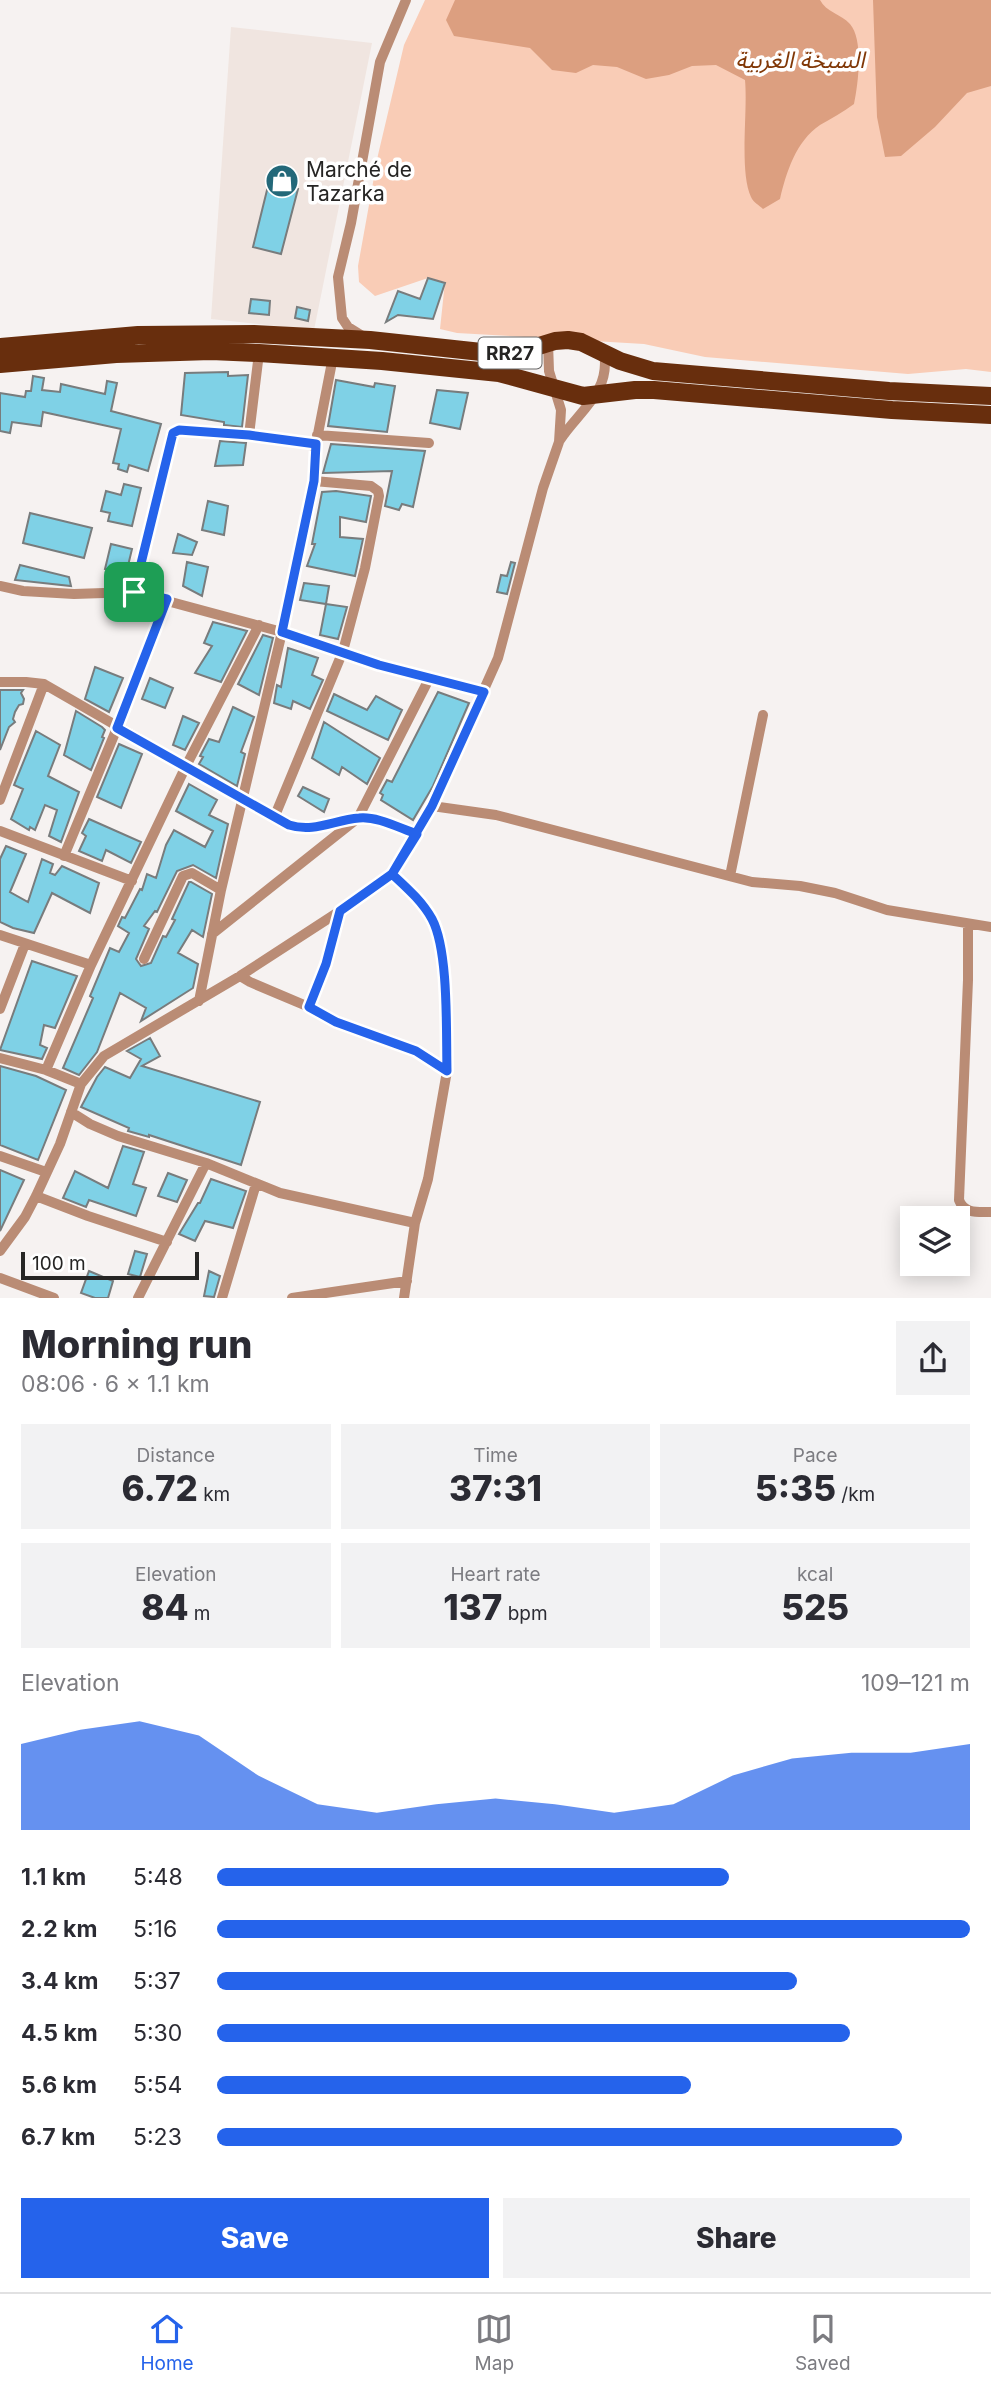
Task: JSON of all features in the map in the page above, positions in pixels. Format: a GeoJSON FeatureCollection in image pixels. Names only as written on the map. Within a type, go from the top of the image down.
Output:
{"type":"FeatureCollection","features":[{"type":"Feature","properties":{"kind":"highway","name":"RR27"},"geometry":{"type":"LineString","coordinates":[[0,347],[80,338],[254,334],[370,340],[500,354],[568,340],[580,342],[636,367],[671,373],[889,391],[991,396]]}},
{"type":"Feature","properties":{"kind":"highway","name":"RR27"},"geometry":{"type":"LineString","coordinates":[[0,364],[116,354],[211,351],[259,353],[333,357],[499,373],[583,396],[616,391],[654,390],[892,410],[991,415]]}},
{"type":"Feature","properties":{"kind":"street"},"geometry":{"type":"LineString","coordinates":[[370,340],[352,330],[342,318],[338,277],[351,223],[380,62],[406,0]]}},
{"type":"Feature","properties":{"kind":"street"},"geometry":{"type":"LineString","coordinates":[[0,1251],[25,1217],[36,1196],[81,1084],[104,1056],[240,976],[340,911],[392,874],[417,834],[498,658],[543,488],[559,442],[561,421],[556,390],[547,362],[548,343]]}},
{"type":"Feature","properties":{"kind":"street"},"geometry":{"type":"LineString","coordinates":[[249,435],[259,353]]}},
{"type":"Feature","properties":{"kind":"street"},"geometry":{"type":"LineString","coordinates":[[559,442],[576,418],[597,396],[606,371],[604,354]]}},
{"type":"Feature","properties":{"kind":"street"},"geometry":{"type":"LineString","coordinates":[[198,1001],[314,481],[316,439],[333,357]]}},
{"type":"Feature","properties":{"kind":"street"},"geometry":{"type":"LineString","coordinates":[[134,592],[173,433],[179,430],[429,443]]}},
{"type":"Feature","properties":{"kind":"street"},"geometry":{"type":"LineString","coordinates":[[274,818],[343,651],[365,568],[379,496],[371,486],[314,481]]}},
{"type":"Feature","properties":{"kind":"street"},"geometry":{"type":"LineString","coordinates":[[0,586],[23,591],[74,594],[134,592],[167,599],[282,632],[379,665],[484,692]]}},
{"type":"Feature","properties":{"kind":"street"},"geometry":{"type":"LineString","coordinates":[[64,856],[167,599]]}},
{"type":"Feature","properties":{"kind":"street"},"geometry":{"type":"LineString","coordinates":[[46,1070],[91,965],[186,766],[259,625]]}},
{"type":"Feature","properties":{"kind":"street"},"geometry":{"type":"LineString","coordinates":[[212,934],[358,818],[430,677]]}},
{"type":"Feature","properties":{"kind":"street"},"geometry":{"type":"LineString","coordinates":[[0,682],[44,684],[274,818],[302,829],[370,818],[417,834]]}},
{"type":"Feature","properties":{"kind":"street"},"geometry":{"type":"LineString","coordinates":[[0,800],[44,684]]}},
{"type":"Feature","properties":{"kind":"street"},"geometry":{"type":"LineString","coordinates":[[730,876],[763,715]]}},
{"type":"Feature","properties":{"kind":"street"},"geometry":{"type":"LineString","coordinates":[[432,806],[496,815],[752,882],[800,886],[835,893],[887,910],[991,927]]}},
{"type":"Feature","properties":{"kind":"street"},"geometry":{"type":"LineString","coordinates":[[0,831],[132,881]]}},
{"type":"Feature","properties":{"kind":"street"},"geometry":{"type":"LineString","coordinates":[[144,960],[183,876],[192,873],[221,890]]}},
{"type":"Feature","properties":{"kind":"street"},"geometry":{"type":"LineString","coordinates":[[392,874],[416,896],[432,920],[440,944],[447,1071],[428,1179],[415,1223],[404,1298]]}},
{"type":"Feature","properties":{"kind":"street"},"geometry":{"type":"LineString","coordinates":[[309,1007],[326,964],[340,911]]}},
{"type":"Feature","properties":{"kind":"street"},"geometry":{"type":"LineString","coordinates":[[968,924],[959,1200],[961,1206],[968,1211],[991,1212]]}},
{"type":"Feature","properties":{"kind":"street"},"geometry":{"type":"LineString","coordinates":[[0,935],[91,965]]}},
{"type":"Feature","properties":{"kind":"street"},"geometry":{"type":"LineString","coordinates":[[0,1009],[25,944]]}},
{"type":"Feature","properties":{"kind":"street"},"geometry":{"type":"LineString","coordinates":[[240,976],[336,1022],[416,1051],[447,1071]]}},
{"type":"Feature","properties":{"kind":"street"},"geometry":{"type":"LineString","coordinates":[[0,1058],[46,1070],[81,1084]]}},
{"type":"Feature","properties":{"kind":"street"},"geometry":{"type":"LineString","coordinates":[[71,1112],[89,1124],[118,1136],[206,1163],[256,1184],[317,1202],[415,1223]]}},
{"type":"Feature","properties":{"kind":"street"},"geometry":{"type":"LineString","coordinates":[[0,1156],[46,1172]]}},
{"type":"Feature","properties":{"kind":"street"},"geometry":{"type":"LineString","coordinates":[[138,1298],[206,1163]]}},
{"type":"Feature","properties":{"kind":"street"},"geometry":{"type":"LineString","coordinates":[[222,1298],[256,1184]]}},
{"type":"Feature","properties":{"kind":"street"},"geometry":{"type":"LineString","coordinates":[[36,1196],[167,1242]]}},
{"type":"Feature","properties":{"kind":"street"},"geometry":{"type":"LineString","coordinates":[[0,1278],[54,1298]]}},
{"type":"Feature","properties":{"kind":"street"},"geometry":{"type":"LineString","coordinates":[[292,1298],[407,1281]]}},
{"type":"Feature","properties":{"kind":"shaded area"},"geometry":{"type":"Polygon","coordinates":[[[425,0],[991,0],[991,372],[966,369],[908,374],[705,357],[644,344],[457,333],[440,329],[445,282],[428,278],[375,296],[359,282],[358,266],[378,155],[404,45],[425,0]]]}},
{"type":"Feature","properties":{"kind":"shaded area","name":"Marché de Tazarka"},"geometry":{"type":"Polygon","coordinates":[[[231,27],[372,43],[314,330],[211,319],[231,27]]]}},
{"type":"Feature","properties":{"kind":"water","name":"السبخة الغربية"},"geometry":{"type":"Polygon","coordinates":[[[455,0],[820,0],[850,24],[854,31],[859,63],[854,104],[820,125],[804,140],[789,168],[780,199],[763,209],[751,197],[745,172],[745,80],[716,65],[692,66],[669,75],[646,79],[617,67],[593,65],[576,73],[552,70],[530,48],[454,36],[446,20],[455,0]]]}},
{"type":"Feature","properties":{"kind":"water","name":"السبخة الغربية"},"geometry":{"type":"Polygon","coordinates":[[[873,0],[991,0],[991,86],[967,93],[935,127],[901,156],[885,157],[877,117],[873,0]]]}},
{"type":"Feature","properties":{"kind":"building"},"geometry":{"type":"Polygon","coordinates":[[[269,182],[298,189],[281,254],[253,247],[269,182]]]}},
{"type":"Feature","properties":{"kind":"building"},"geometry":{"type":"Polygon","coordinates":[[[428,278],[445,283],[433,319],[398,315],[386,322],[398,291],[420,299],[428,278]]]}},
{"type":"Feature","properties":{"kind":"building"},"geometry":{"type":"Polygon","coordinates":[[[251,299],[270,301],[269,315],[249,313],[251,299]]]}},
{"type":"Feature","properties":{"kind":"building"},"geometry":{"type":"Polygon","coordinates":[[[297,307],[310,310],[308,321],[295,318],[297,307]]]}},
{"type":"Feature","properties":{"kind":"building"},"geometry":{"type":"Polygon","coordinates":[[[228,372],[228,376],[248,375],[242,427],[181,415],[185,373],[228,372]]]}},
{"type":"Feature","properties":{"kind":"building"},"geometry":{"type":"Polygon","coordinates":[[[33,376],[44,378],[42,390],[60,392],[61,384],[105,394],[107,381],[117,383],[111,411],[161,424],[148,471],[129,465],[127,472],[118,469],[119,464],[113,463],[121,429],[43,412],[41,426],[12,422],[10,433],[0,431],[0,393],[25,397],[26,391],[31,391],[33,376]]]}},
{"type":"Feature","properties":{"kind":"building"},"geometry":{"type":"Polygon","coordinates":[[[336,380],[374,387],[375,383],[395,386],[387,432],[328,426],[336,380]]]}},
{"type":"Feature","properties":{"kind":"building"},"geometry":{"type":"Polygon","coordinates":[[[437,390],[468,393],[460,429],[430,423],[437,390]]]}},
{"type":"Feature","properties":{"kind":"building"},"geometry":{"type":"Polygon","coordinates":[[[220,441],[246,443],[243,465],[215,466],[220,441]]]}},
{"type":"Feature","properties":{"kind":"building"},"geometry":{"type":"Polygon","coordinates":[[[331,444],[425,451],[413,507],[402,504],[399,510],[385,506],[392,471],[323,473],[331,444]]]}},
{"type":"Feature","properties":{"kind":"building"},"geometry":{"type":"Polygon","coordinates":[[[124,484],[141,488],[132,526],[108,521],[110,513],[101,511],[106,491],[121,495],[124,484]]]}},
{"type":"Feature","properties":{"kind":"building"},"geometry":{"type":"Polygon","coordinates":[[[336,491],[371,496],[366,522],[340,517],[340,537],[363,539],[355,576],[307,566],[315,544],[312,544],[322,492],[336,491]]]}},
{"type":"Feature","properties":{"kind":"building"},"geometry":{"type":"Polygon","coordinates":[[[208,501],[228,506],[224,535],[202,530],[208,501]]]}},
{"type":"Feature","properties":{"kind":"building"},"geometry":{"type":"Polygon","coordinates":[[[30,513],[92,528],[84,558],[23,543],[30,513]]]}},
{"type":"Feature","properties":{"kind":"building"},"geometry":{"type":"Polygon","coordinates":[[[178,534],[197,542],[192,555],[173,553],[178,534]]]}},
{"type":"Feature","properties":{"kind":"building"},"geometry":{"type":"Polygon","coordinates":[[[111,544],[132,549],[126,574],[105,569],[111,544]]]}},
{"type":"Feature","properties":{"kind":"building"},"geometry":{"type":"Polygon","coordinates":[[[187,562],[208,567],[202,596],[183,586],[187,562]]]}},
{"type":"Feature","properties":{"kind":"building"},"geometry":{"type":"Polygon","coordinates":[[[511,562],[515,563],[507,594],[497,592],[501,575],[507,576],[511,562]]]}},
{"type":"Feature","properties":{"kind":"building"},"geometry":{"type":"Polygon","coordinates":[[[20,565],[69,577],[71,586],[15,580],[20,565]]]}},
{"type":"Feature","properties":{"kind":"building"},"geometry":{"type":"Polygon","coordinates":[[[304,583],[329,586],[326,604],[300,600],[304,583]]]}},
{"type":"Feature","properties":{"kind":"building"},"geometry":{"type":"Polygon","coordinates":[[[326,604],[347,607],[338,639],[320,635],[326,604]]]}},
{"type":"Feature","properties":{"kind":"building"},"geometry":{"type":"Polygon","coordinates":[[[213,622],[247,631],[221,682],[195,673],[212,646],[204,643],[213,622]]]}},
{"type":"Feature","properties":{"kind":"building"},"geometry":{"type":"Polygon","coordinates":[[[263,635],[273,638],[259,695],[238,684],[263,635]]]}},
{"type":"Feature","properties":{"kind":"building"},"geometry":{"type":"Polygon","coordinates":[[[288,648],[318,658],[312,675],[323,680],[310,709],[293,701],[291,709],[274,703],[277,685],[281,687],[288,648]]]}},
{"type":"Feature","properties":{"kind":"building"},"geometry":{"type":"Polygon","coordinates":[[[95,667],[123,678],[109,712],[85,699],[95,667]]]}},
{"type":"Feature","properties":{"kind":"building"},"geometry":{"type":"Polygon","coordinates":[[[150,678],[173,688],[165,708],[142,699],[150,678]]]}},
{"type":"Feature","properties":{"kind":"building"},"geometry":{"type":"Polygon","coordinates":[[[0,690],[23,690],[21,693],[24,699],[15,712],[15,722],[9,727],[0,750],[0,690]]]}},
{"type":"Feature","properties":{"kind":"building"},"geometry":{"type":"Polygon","coordinates":[[[438,692],[469,703],[433,786],[413,820],[381,800],[383,795],[380,793],[387,780],[392,782],[438,692]]]}},
{"type":"Feature","properties":{"kind":"building"},"geometry":{"type":"Polygon","coordinates":[[[334,694],[367,710],[376,696],[402,710],[388,740],[327,711],[334,694]]]}},
{"type":"Feature","properties":{"kind":"building"},"geometry":{"type":"Polygon","coordinates":[[[233,707],[254,717],[241,752],[245,754],[237,786],[199,764],[209,739],[219,742],[233,707]]]}},
{"type":"Feature","properties":{"kind":"building"},"geometry":{"type":"Polygon","coordinates":[[[76,711],[105,730],[91,770],[64,755],[76,711]]]}},
{"type":"Feature","properties":{"kind":"building"},"geometry":{"type":"Polygon","coordinates":[[[183,716],[199,723],[185,750],[173,745],[183,716]]]}},
{"type":"Feature","properties":{"kind":"building"},"geometry":{"type":"Polygon","coordinates":[[[324,722],[380,758],[367,784],[342,767],[339,775],[312,758],[324,722]]]}},
{"type":"Feature","properties":{"kind":"building"},"geometry":{"type":"Polygon","coordinates":[[[36,731],[60,745],[48,776],[79,792],[61,842],[49,836],[57,810],[45,805],[35,830],[30,827],[29,830],[11,819],[23,789],[14,785],[36,731]]]}},
{"type":"Feature","properties":{"kind":"building"},"geometry":{"type":"Polygon","coordinates":[[[119,744],[142,754],[121,808],[97,797],[119,744]]]}},
{"type":"Feature","properties":{"kind":"building"},"geometry":{"type":"Polygon","coordinates":[[[189,784],[217,800],[209,815],[228,824],[216,878],[193,865],[177,871],[157,912],[155,911],[144,926],[149,929],[136,959],[141,966],[151,963],[163,936],[166,937],[175,920],[172,919],[191,882],[212,894],[203,937],[192,930],[178,953],[198,964],[193,988],[141,1021],[146,1008],[120,993],[97,1052],[79,1075],[63,1068],[93,998],[90,996],[110,948],[119,952],[129,933],[118,926],[122,917],[125,918],[140,889],[142,890],[147,874],[156,878],[166,845],[174,830],[205,847],[213,831],[176,811],[189,784]]]}},
{"type":"Feature","properties":{"kind":"building"},"geometry":{"type":"Polygon","coordinates":[[[303,787],[329,799],[324,812],[298,796],[303,787]]]}},
{"type":"Feature","properties":{"kind":"building"},"geometry":{"type":"Polygon","coordinates":[[[89,819],[141,842],[131,863],[106,850],[102,861],[79,851],[86,836],[82,833],[89,819]]]}},
{"type":"Feature","properties":{"kind":"building"},"geometry":{"type":"Polygon","coordinates":[[[6,846],[26,854],[10,892],[28,902],[42,859],[53,864],[50,873],[55,875],[62,866],[99,883],[90,913],[52,893],[34,933],[0,922],[0,859],[6,846]]]}},
{"type":"Feature","properties":{"kind":"building"},"geometry":{"type":"Polygon","coordinates":[[[32,961],[77,976],[55,1028],[44,1025],[40,1045],[47,1048],[42,1059],[0,1050],[32,961]]]}},
{"type":"Feature","properties":{"kind":"building"},"geometry":{"type":"Polygon","coordinates":[[[150,1038],[160,1056],[142,1066],[260,1102],[241,1165],[149,1135],[128,1131],[129,1128],[81,1107],[105,1067],[130,1078],[141,1059],[127,1051],[150,1038]]]}},
{"type":"Feature","properties":{"kind":"building"},"geometry":{"type":"Polygon","coordinates":[[[0,1066],[36,1076],[66,1090],[38,1160],[0,1145],[0,1066]]]}},
{"type":"Feature","properties":{"kind":"building"},"geometry":{"type":"Polygon","coordinates":[[[123,1146],[144,1152],[133,1184],[146,1188],[136,1216],[89,1200],[86,1207],[63,1198],[75,1171],[108,1188],[123,1146]]]}},
{"type":"Feature","properties":{"kind":"building"},"geometry":{"type":"Polygon","coordinates":[[[0,1170],[24,1180],[0,1231],[0,1170]]]}},
{"type":"Feature","properties":{"kind":"building"},"geometry":{"type":"Polygon","coordinates":[[[168,1173],[187,1180],[177,1202],[158,1196],[168,1173]]]}},
{"type":"Feature","properties":{"kind":"building"},"geometry":{"type":"Polygon","coordinates":[[[211,1179],[246,1191],[233,1228],[205,1221],[195,1241],[179,1234],[200,1203],[211,1179]]]}},
{"type":"Feature","properties":{"kind":"building"},"geometry":{"type":"Polygon","coordinates":[[[135,1251],[147,1254],[140,1277],[128,1274],[135,1251]]]}},
{"type":"Feature","properties":{"kind":"building"},"geometry":{"type":"Polygon","coordinates":[[[89,1271],[113,1281],[108,1298],[95,1298],[81,1293],[89,1271]]]}},
{"type":"Feature","properties":{"kind":"building"},"geometry":{"type":"Polygon","coordinates":[[[209,1271],[220,1276],[214,1297],[204,1296],[209,1271]]]}},
{"type":"Feature","properties":{"kind":"place","name":"Marché de Tazarka"},"geometry":{"type":"Point","coordinates":[282,181]}},
{"type":"Feature","properties":{"kind":"route"},"geometry":{"type":"LineString","coordinates":[[134,592],[167,599],[117,728],[289,825],[302,829],[370,818],[417,834],[392,874],[416,896],[432,920],[440,944],[447,1071],[416,1051],[336,1022],[309,1007],[326,964],[340,911],[392,874],[404,856],[417,834],[432,806],[484,692],[379,665],[282,632],[314,481],[316,444],[249,435],[179,430],[173,433],[134,592]]}}]}
